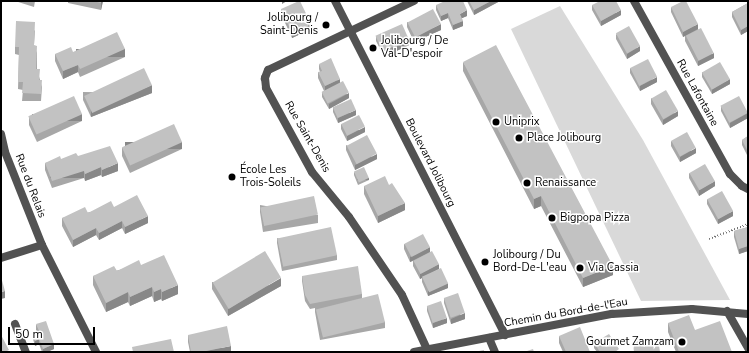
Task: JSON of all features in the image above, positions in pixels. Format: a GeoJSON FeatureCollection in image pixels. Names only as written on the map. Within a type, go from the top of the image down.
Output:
{"type":"FeatureCollection","features":[{"type":"Feature","properties":{"kind":"street","name":"Boulevard Jolibourg"},"geometry":{"type":"LineString","coordinates":[[335,1],[505,335]]}},
{"type":"Feature","properties":{"kind":"street"},"geometry":{"type":"LineString","coordinates":[[351,32],[414,1]]}},
{"type":"Feature","properties":{"kind":"street","name":"Rue Lafontaine"},"geometry":{"type":"LineString","coordinates":[[634,1],[730,174],[748,189]]}},
{"type":"Feature","properties":{"kind":"street","name":"Rue Saint-Denis"},"geometry":{"type":"LineString","coordinates":[[351,32],[268,70],[265,78],[266,88],[312,172],[349,217],[402,295],[427,349]]}},
{"type":"Feature","properties":{"kind":"street","name":"Rue du Relais"},"geometry":{"type":"LineString","coordinates":[[1,134],[5,152],[42,245],[96,352]]}},
{"type":"Feature","properties":{"kind":"street"},"geometry":{"type":"LineString","coordinates":[[1,258],[42,245]]}},
{"type":"Feature","properties":{"kind":"street","name":"Chemin du Bord-de-l'Eau"},"geometry":{"type":"LineString","coordinates":[[414,352],[612,314],[692,309],[748,314]]}},
{"type":"Feature","properties":{"kind":"street"},"geometry":{"type":"LineString","coordinates":[[727,311],[748,348]]}},
{"type":"Feature","properties":{"kind":"street"},"geometry":{"type":"LineString","coordinates":[[15,324],[26,352]]}},
{"type":"Feature","properties":{"kind":"street"},"geometry":{"type":"LineString","coordinates":[[489,338],[495,352]]}},
{"type":"Feature","properties":{"kind":"path"},"geometry":{"type":"LineString","coordinates":[[709,239],[748,224]]}},
{"type":"Feature","properties":{"kind":"shaded area"},"geometry":{"type":"Polygon","coordinates":[[[560,6],[643,140],[730,300],[641,301],[511,29],[560,6]]]}},
{"type":"Feature","properties":{"kind":"building"},"geometry":{"type":"Polygon","coordinates":[[[299,1],[311,24],[292,33],[281,9],[299,1]]]}},
{"type":"Feature","properties":{"kind":"building"},"geometry":{"type":"Polygon","coordinates":[[[445,1],[463,1],[467,10],[460,14],[463,21],[453,25],[448,13],[441,16],[436,5],[445,1]]]}},
{"type":"Feature","properties":{"kind":"building"},"geometry":{"type":"Polygon","coordinates":[[[469,1],[491,1],[474,10],[469,1]]]}},
{"type":"Feature","properties":{"kind":"building"},"geometry":{"type":"Polygon","coordinates":[[[600,1],[616,1],[621,10],[601,21],[592,5],[600,1]]]}},
{"type":"Feature","properties":{"kind":"building"},"geometry":{"type":"Polygon","coordinates":[[[686,1],[698,24],[683,32],[671,7],[686,1]]]}},
{"type":"Feature","properties":{"kind":"building"},"geometry":{"type":"Polygon","coordinates":[[[748,3],[748,26],[741,30],[732,12],[748,3]]]}},
{"type":"Feature","properties":{"kind":"building"},"geometry":{"type":"Polygon","coordinates":[[[433,9],[441,24],[415,38],[407,23],[433,9]]]}},
{"type":"Feature","properties":{"kind":"building"},"geometry":{"type":"Polygon","coordinates":[[[16,21],[35,22],[34,45],[37,46],[36,69],[40,69],[39,80],[42,80],[41,94],[22,93],[23,82],[18,82],[19,47],[15,47],[16,21]]]}},
{"type":"Feature","properties":{"kind":"building"},"geometry":{"type":"Polygon","coordinates":[[[402,24],[409,40],[382,51],[376,36],[402,24]]]}},
{"type":"Feature","properties":{"kind":"building"},"geometry":{"type":"Polygon","coordinates":[[[629,26],[640,46],[627,53],[616,33],[629,26]]]}},
{"type":"Feature","properties":{"kind":"building"},"geometry":{"type":"Polygon","coordinates":[[[701,28],[714,53],[699,61],[686,36],[701,28]]]}},
{"type":"Feature","properties":{"kind":"building"},"geometry":{"type":"Polygon","coordinates":[[[117,32],[125,49],[80,69],[78,65],[63,71],[55,54],[71,47],[73,52],[117,32]]]}},
{"type":"Feature","properties":{"kind":"building","name":"Place Jolibourg"},"geometry":{"type":"Polygon","coordinates":[[[496,45],[613,266],[583,278],[541,196],[534,199],[463,62],[496,45]]]}},
{"type":"Feature","properties":{"kind":"building"},"geometry":{"type":"Polygon","coordinates":[[[331,58],[340,79],[325,86],[318,72],[322,71],[319,64],[331,58]]]}},
{"type":"Feature","properties":{"kind":"building"},"geometry":{"type":"Polygon","coordinates":[[[648,59],[657,77],[639,86],[630,68],[648,59]]]}},
{"type":"Feature","properties":{"kind":"building"},"geometry":{"type":"Polygon","coordinates":[[[720,62],[730,79],[712,90],[702,72],[720,62]]]}},
{"type":"Feature","properties":{"kind":"building"},"geometry":{"type":"Polygon","coordinates":[[[144,68],[152,85],[92,113],[84,96],[144,68]]]}},
{"type":"Feature","properties":{"kind":"building"},"geometry":{"type":"Polygon","coordinates":[[[343,81],[349,93],[328,103],[322,92],[343,81]]]}},
{"type":"Feature","properties":{"kind":"building"},"geometry":{"type":"Polygon","coordinates":[[[666,90],[678,111],[663,119],[651,98],[666,90]]]}},
{"type":"Feature","properties":{"kind":"building"},"geometry":{"type":"Polygon","coordinates":[[[74,96],[82,114],[36,135],[28,116],[74,96]]]}},
{"type":"Feature","properties":{"kind":"building"},"geometry":{"type":"Polygon","coordinates":[[[739,96],[748,113],[729,123],[720,106],[739,96]]]}},
{"type":"Feature","properties":{"kind":"building"},"geometry":{"type":"Polygon","coordinates":[[[351,99],[356,110],[338,118],[333,107],[351,99]]]}},
{"type":"Feature","properties":{"kind":"building"},"geometry":{"type":"Polygon","coordinates":[[[359,115],[365,127],[347,136],[341,124],[359,115]]]}},
{"type":"Feature","properties":{"kind":"building"},"geometry":{"type":"Polygon","coordinates":[[[174,124],[182,142],[130,165],[122,147],[174,124]]]}},
{"type":"Feature","properties":{"kind":"building"},"geometry":{"type":"Polygon","coordinates":[[[687,132],[696,148],[680,156],[671,141],[687,132]]]}},
{"type":"Feature","properties":{"kind":"building"},"geometry":{"type":"Polygon","coordinates":[[[367,135],[377,154],[357,164],[347,146],[367,135]]]}},
{"type":"Feature","properties":{"kind":"building"},"geometry":{"type":"Polygon","coordinates":[[[748,136],[748,152],[742,140],[748,136]]]}},
{"type":"Feature","properties":{"kind":"building"},"geometry":{"type":"Polygon","coordinates":[[[110,146],[118,163],[102,170],[101,167],[85,174],[84,171],[52,181],[45,163],[60,156],[61,159],[76,153],[78,156],[110,146]]]}},
{"type":"Feature","properties":{"kind":"building"},"geometry":{"type":"Polygon","coordinates":[[[705,164],[715,181],[699,190],[689,173],[705,164]]]}},
{"type":"Feature","properties":{"kind":"building"},"geometry":{"type":"Polygon","coordinates":[[[364,167],[369,178],[359,182],[354,171],[364,167]]]}},
{"type":"Feature","properties":{"kind":"building"},"geometry":{"type":"Polygon","coordinates":[[[385,176],[389,185],[392,183],[405,203],[378,216],[364,186],[385,176]]]}},
{"type":"Feature","properties":{"kind":"building"},"geometry":{"type":"Polygon","coordinates":[[[722,191],[733,211],[718,219],[707,199],[722,191]]]}},
{"type":"Feature","properties":{"kind":"building"},"geometry":{"type":"Polygon","coordinates":[[[137,195],[148,216],[125,227],[122,221],[99,233],[96,228],[73,240],[62,218],[85,207],[88,213],[111,201],[114,207],[137,195]]]}},
{"type":"Feature","properties":{"kind":"building"},"geometry":{"type":"Polygon","coordinates":[[[314,196],[318,215],[264,226],[260,207],[314,196]]]}},
{"type":"Feature","properties":{"kind":"building"},"geometry":{"type":"Polygon","coordinates":[[[331,227],[337,255],[283,267],[277,238],[331,227]]]}},
{"type":"Feature","properties":{"kind":"building"},"geometry":{"type":"Polygon","coordinates":[[[748,227],[748,246],[739,249],[734,231],[748,227]]]}},
{"type":"Feature","properties":{"kind":"building"},"geometry":{"type":"Polygon","coordinates":[[[423,234],[430,247],[412,257],[404,244],[423,234]]]}},
{"type":"Feature","properties":{"kind":"building"},"geometry":{"type":"Polygon","coordinates":[[[265,251],[281,278],[229,309],[213,282],[265,251]]]}},
{"type":"Feature","properties":{"kind":"building"},"geometry":{"type":"Polygon","coordinates":[[[432,251],[439,264],[421,274],[413,261],[432,251]]]}},
{"type":"Feature","properties":{"kind":"building"},"geometry":{"type":"Polygon","coordinates":[[[164,255],[178,285],[162,292],[161,289],[154,292],[152,287],[130,297],[128,292],[106,303],[93,276],[114,266],[117,271],[139,260],[141,265],[164,255]]]}},
{"type":"Feature","properties":{"kind":"building"},"geometry":{"type":"Polygon","coordinates":[[[358,266],[362,294],[310,304],[305,295],[302,276],[358,266]]]}},
{"type":"Feature","properties":{"kind":"building"},"geometry":{"type":"Polygon","coordinates":[[[441,268],[448,283],[429,292],[422,277],[441,268]]]}},
{"type":"Feature","properties":{"kind":"building"},"geometry":{"type":"Polygon","coordinates":[[[1,277],[5,291],[1,292],[1,277]]]}},
{"type":"Feature","properties":{"kind":"building"},"geometry":{"type":"Polygon","coordinates":[[[458,293],[465,313],[451,318],[444,298],[458,293]]]}},
{"type":"Feature","properties":{"kind":"building"},"geometry":{"type":"Polygon","coordinates":[[[378,294],[385,322],[323,338],[316,309],[378,294]]]}},
{"type":"Feature","properties":{"kind":"building"},"geometry":{"type":"Polygon","coordinates":[[[441,301],[447,318],[433,323],[427,306],[441,301]]]}},
{"type":"Feature","properties":{"kind":"building"},"geometry":{"type":"Polygon","coordinates":[[[689,315],[695,330],[720,321],[732,352],[679,352],[668,323],[689,315]]]}},
{"type":"Feature","properties":{"kind":"building"},"geometry":{"type":"Polygon","coordinates":[[[46,321],[54,344],[43,349],[39,339],[35,341],[33,334],[39,331],[36,324],[46,321]]]}},
{"type":"Feature","properties":{"kind":"building"},"geometry":{"type":"Polygon","coordinates":[[[227,326],[231,346],[201,352],[191,352],[188,335],[227,326]]]}},
{"type":"Feature","properties":{"kind":"building"},"geometry":{"type":"Polygon","coordinates":[[[580,327],[590,352],[566,352],[559,336],[580,327]]]}},
{"type":"Feature","properties":{"kind":"building"},"geometry":{"type":"Polygon","coordinates":[[[609,334],[619,349],[615,352],[600,352],[594,343],[609,334]]]}},
{"type":"Feature","properties":{"kind":"building"},"geometry":{"type":"Polygon","coordinates":[[[1,335],[9,350],[5,352],[1,352],[1,335]]]}},
{"type":"Feature","properties":{"kind":"building"},"geometry":{"type":"Polygon","coordinates":[[[171,339],[174,352],[133,352],[132,347],[171,339]]]}},
{"type":"Feature","properties":{"kind":"building"},"geometry":{"type":"Polygon","coordinates":[[[658,339],[660,352],[634,352],[633,342],[658,339]]]}},
{"type":"Feature","properties":{"kind":"building"},"geometry":{"type":"Polygon","coordinates":[[[533,349],[534,352],[524,352],[533,349]]]}},
{"type":"Feature","properties":{"kind":"place","name":"Jolibourg / Saint-Denis"},"geometry":{"type":"Point","coordinates":[326,25]}},
{"type":"Feature","properties":{"kind":"place","name":"Jolibourg / De Val-D'espoir"},"geometry":{"type":"Point","coordinates":[373,48]}},
{"type":"Feature","properties":{"kind":"place","name":"Uniprix"},"geometry":{"type":"Point","coordinates":[496,122]}},
{"type":"Feature","properties":{"kind":"place","name":"Place Jolibourg"},"geometry":{"type":"Point","coordinates":[519,138]}},
{"type":"Feature","properties":{"kind":"place","name":"École Les Trois-Soleils"},"geometry":{"type":"Point","coordinates":[232,177]}},
{"type":"Feature","properties":{"kind":"place","name":"Renaissance"},"geometry":{"type":"Point","coordinates":[527,183]}},
{"type":"Feature","properties":{"kind":"place","name":"Bigpopa Pizza"},"geometry":{"type":"Point","coordinates":[552,218]}},
{"type":"Feature","properties":{"kind":"place","name":"Jolibourg / Du Bord-De-L'eau"},"geometry":{"type":"Point","coordinates":[485,262]}},
{"type":"Feature","properties":{"kind":"place","name":"Via Cassia"},"geometry":{"type":"Point","coordinates":[580,268]}},
{"type":"Feature","properties":{"kind":"place","name":"Gourmet Zamzam"},"geometry":{"type":"Point","coordinates":[682,342]}}]}
